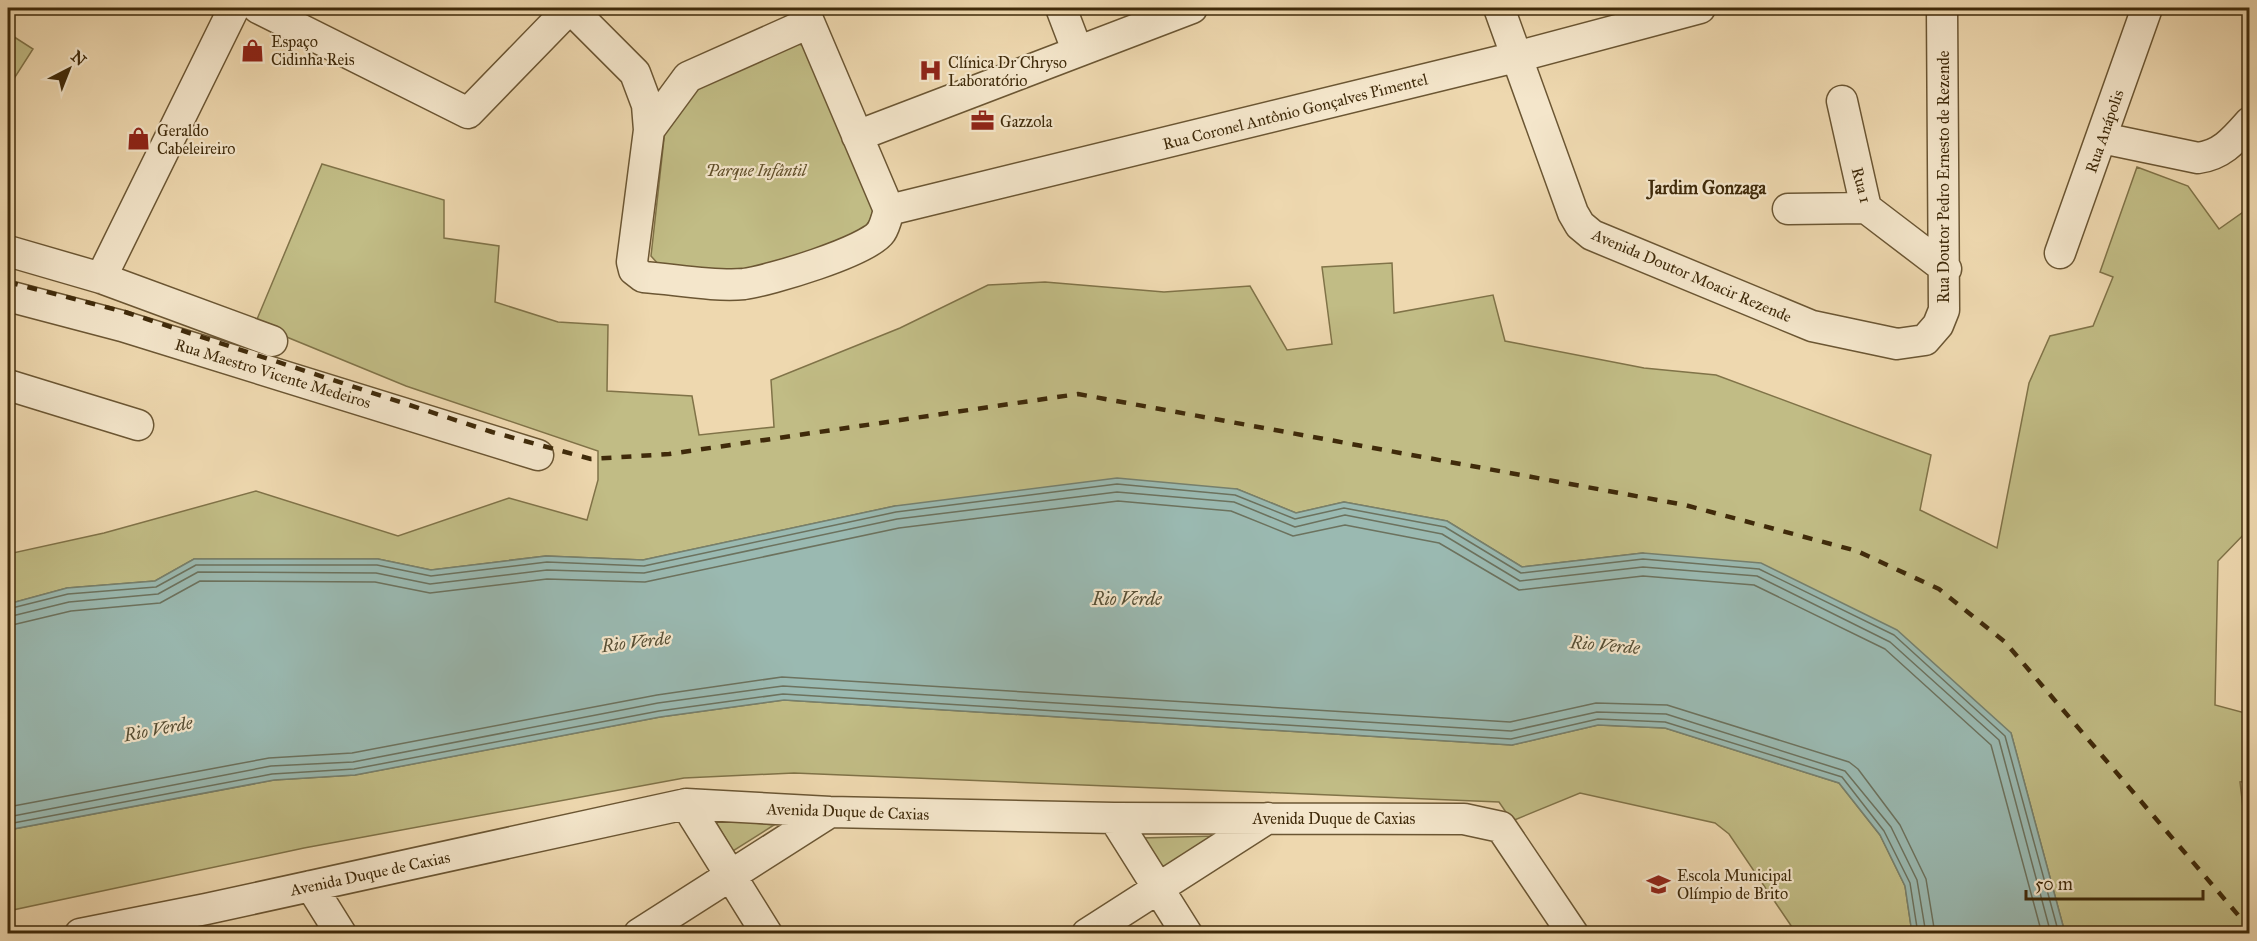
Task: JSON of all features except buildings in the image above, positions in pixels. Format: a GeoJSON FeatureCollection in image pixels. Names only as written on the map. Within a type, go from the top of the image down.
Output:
{"type":"FeatureCollection","features":[{"type":"Feature","properties":{"kind":"street"},"geometry":{"type":"LineString","coordinates":[[101,278],[234,8]]}},
{"type":"Feature","properties":{"kind":"street"},"geometry":{"type":"LineString","coordinates":[[258,8],[468,113],[570,8],[635,73],[646,105],[649,130],[632,262],[634,270],[643,277],[742,284],[760,281],[848,252],[871,242],[881,233],[889,210],[806,15],[688,77],[649,130]]}},
{"type":"Feature","properties":{"kind":"street"},"geometry":{"type":"LineString","coordinates":[[1061,8],[1077,50]]}},
{"type":"Feature","properties":{"kind":"street"},"geometry":{"type":"LineString","coordinates":[[857,136],[1077,50],[1192,8]]}},
{"type":"Feature","properties":{"kind":"street","name":"Avenida Doutor Moacir Rezende"},"geometry":{"type":"LineString","coordinates":[[1499,8],[1573,213],[1580,225],[1592,235],[1812,326],[1897,344],[1925,340]]}},
{"type":"Feature","properties":{"kind":"street","name":"Rua Coronel Antônio Gonçalves Pimentel"},"geometry":{"type":"LineString","coordinates":[[889,210],[1516,57],[1700,8]]}},
{"type":"Feature","properties":{"kind":"street","name":"Rua Doutor Pedro Ernesto de Rezende"},"geometry":{"type":"LineString","coordinates":[[1925,340],[1938,325],[1944,310],[1946,269],[1942,8]]}},
{"type":"Feature","properties":{"kind":"street","name":"Rua Anápolis"},"geometry":{"type":"LineString","coordinates":[[2060,253],[2147,8]]}},
{"type":"Feature","properties":{"kind":"street"},"geometry":{"type":"LineString","coordinates":[[635,73],[688,77]]}},
{"type":"Feature","properties":{"kind":"street","name":"Rua 1"},"geometry":{"type":"LineString","coordinates":[[1842,101],[1866,208],[1946,269]]}},
{"type":"Feature","properties":{"kind":"street"},"geometry":{"type":"LineString","coordinates":[[2102,138],[2198,158],[2212,156],[2223,150],[2250,123]]}},
{"type":"Feature","properties":{"kind":"street"},"geometry":{"type":"LineString","coordinates":[[1788,209],[1866,208]]}},
{"type":"Feature","properties":{"kind":"street"},"geometry":{"type":"LineString","coordinates":[[8,251],[101,278],[272,341]]}},
{"type":"Feature","properties":{"kind":"street","name":"Rua Maestro Vicente Medeiros"},"geometry":{"type":"LineString","coordinates":[[8,296],[122,326],[538,455]]}},
{"type":"Feature","properties":{"kind":"street"},"geometry":{"type":"LineString","coordinates":[[8,385],[138,425]]}},
{"type":"Feature","properties":{"kind":"street"},"geometry":{"type":"LineString","coordinates":[[686,804],[767,933]]}},
{"type":"Feature","properties":{"kind":"street","name":"Avenida Duque de Caxias"},"geometry":{"type":"LineString","coordinates":[[80,933],[206,909],[686,804],[830,812],[1114,818],[1464,819],[1501,827],[1573,933]]}},
{"type":"Feature","properties":{"kind":"street"},"geometry":{"type":"LineString","coordinates":[[639,933],[830,812]]}},
{"type":"Feature","properties":{"kind":"street"},"geometry":{"type":"LineString","coordinates":[[1114,818],[1187,933]]}},
{"type":"Feature","properties":{"kind":"street"},"geometry":{"type":"LineString","coordinates":[[1087,933],[1268,818]]}},
{"type":"Feature","properties":{"kind":"street"},"geometry":{"type":"LineString","coordinates":[[311,886],[341,933]]}},
{"type":"Feature","properties":{"kind":"street"},"geometry":{"type":"LineString","coordinates":[[169,933],[206,909]]}},
{"type":"Feature","properties":{"kind":"green space"},"geometry":{"type":"Polygon","coordinates":[[[8,33],[33,49],[8,88],[8,33]]]}},
{"type":"Feature","properties":{"kind":"green space","name":"Parque Infântil"},"geometry":{"type":"Polygon","coordinates":[[[797,43],[810,49],[874,207],[870,220],[863,230],[752,274],[660,266],[651,256],[665,130],[696,86],[797,43]]]}},
{"type":"Feature","properties":{"kind":"green space"},"geometry":{"type":"Polygon","coordinates":[[[322,164],[444,200],[444,238],[499,246],[495,302],[558,322],[608,325],[607,391],[692,396],[699,435],[774,427],[771,380],[900,328],[988,285],[1045,282],[1164,292],[1250,286],[1287,350],[1332,344],[1322,267],[1392,263],[1394,313],[1493,295],[1505,341],[1644,368],[1716,375],[1931,455],[1920,510],[1997,548],[2029,383],[2050,336],[2093,326],[2113,277],[2100,272],[2137,167],[2188,186],[2219,229],[2249,208],[2249,529],[2218,561],[2215,705],[2249,714],[2249,781],[2240,782],[2249,860],[2249,933],[2065,933],[2011,733],[1643,553],[1522,567],[1447,521],[1344,502],[1296,513],[1237,489],[895,506],[643,560],[546,556],[431,570],[378,559],[194,559],[155,581],[67,588],[8,604],[8,554],[104,533],[256,491],[398,536],[509,498],[587,520],[598,480],[598,451],[406,386],[255,324],[322,164]]]}},
{"type":"Feature","properties":{"kind":"green space"},"geometry":{"type":"Polygon","coordinates":[[[784,700],[1512,745],[1598,725],[1665,728],[1839,783],[1880,835],[1905,886],[1912,933],[1796,933],[1729,834],[1715,823],[1580,793],[1512,821],[1499,802],[794,773],[684,778],[304,848],[8,911],[8,830],[274,780],[355,775],[660,717],[784,700]]]}},
{"type":"Feature","properties":{"kind":"green space"},"geometry":{"type":"Polygon","coordinates":[[[714,819],[774,825],[733,851],[714,819]]]}},
{"type":"Feature","properties":{"kind":"green space"},"geometry":{"type":"Polygon","coordinates":[[[1215,836],[1163,871],[1142,838],[1215,836]]]}},
{"type":"Feature","properties":{"kind":"water","name":"Rio Verde"},"geometry":{"type":"Polygon","coordinates":[[[1117,478],[1237,489],[1296,513],[1344,502],[1447,521],[1522,567],[1643,553],[1761,563],[1897,630],[2011,733],[2065,933],[1912,933],[1905,886],[1880,835],[1839,783],[1665,728],[1598,725],[1512,745],[784,700],[660,717],[355,775],[274,780],[8,830],[8,604],[67,588],[155,581],[194,559],[378,559],[431,570],[546,556],[643,560],[895,506],[1117,478]]]}},
{"type":"Feature","properties":{"kind":"railway"},"geometry":{"type":"LineString","coordinates":[[8,282],[125,312],[492,432],[591,459],[669,454],[1078,394],[1685,505],[1857,551],[1939,589],[2005,642],[2250,929]]}},
{"type":"Feature","properties":{"kind":"place","name":"Espaço Cidinha Reis"},"geometry":{"type":"Point","coordinates":[253,50]}},
{"type":"Feature","properties":{"kind":"place","name":"Clínica Dr Chryso Laboratório"},"geometry":{"type":"Point","coordinates":[930,71]}},
{"type":"Feature","properties":{"kind":"place","name":"Gazzola"},"geometry":{"type":"Point","coordinates":[982,121]}},
{"type":"Feature","properties":{"kind":"place","name":"Geraldo Cabeleireiro"},"geometry":{"type":"Point","coordinates":[139,139]}},
{"type":"Feature","properties":{"kind":"place","name":"Escola Municipal Olímpio de Brito"},"geometry":{"type":"Point","coordinates":[1659,884]}},
{"type":"Feature","properties":{"kind":"district","name":"Jardim Gonzaga"},"geometry":{"type":"Point","coordinates":[1707,188]}}]}
